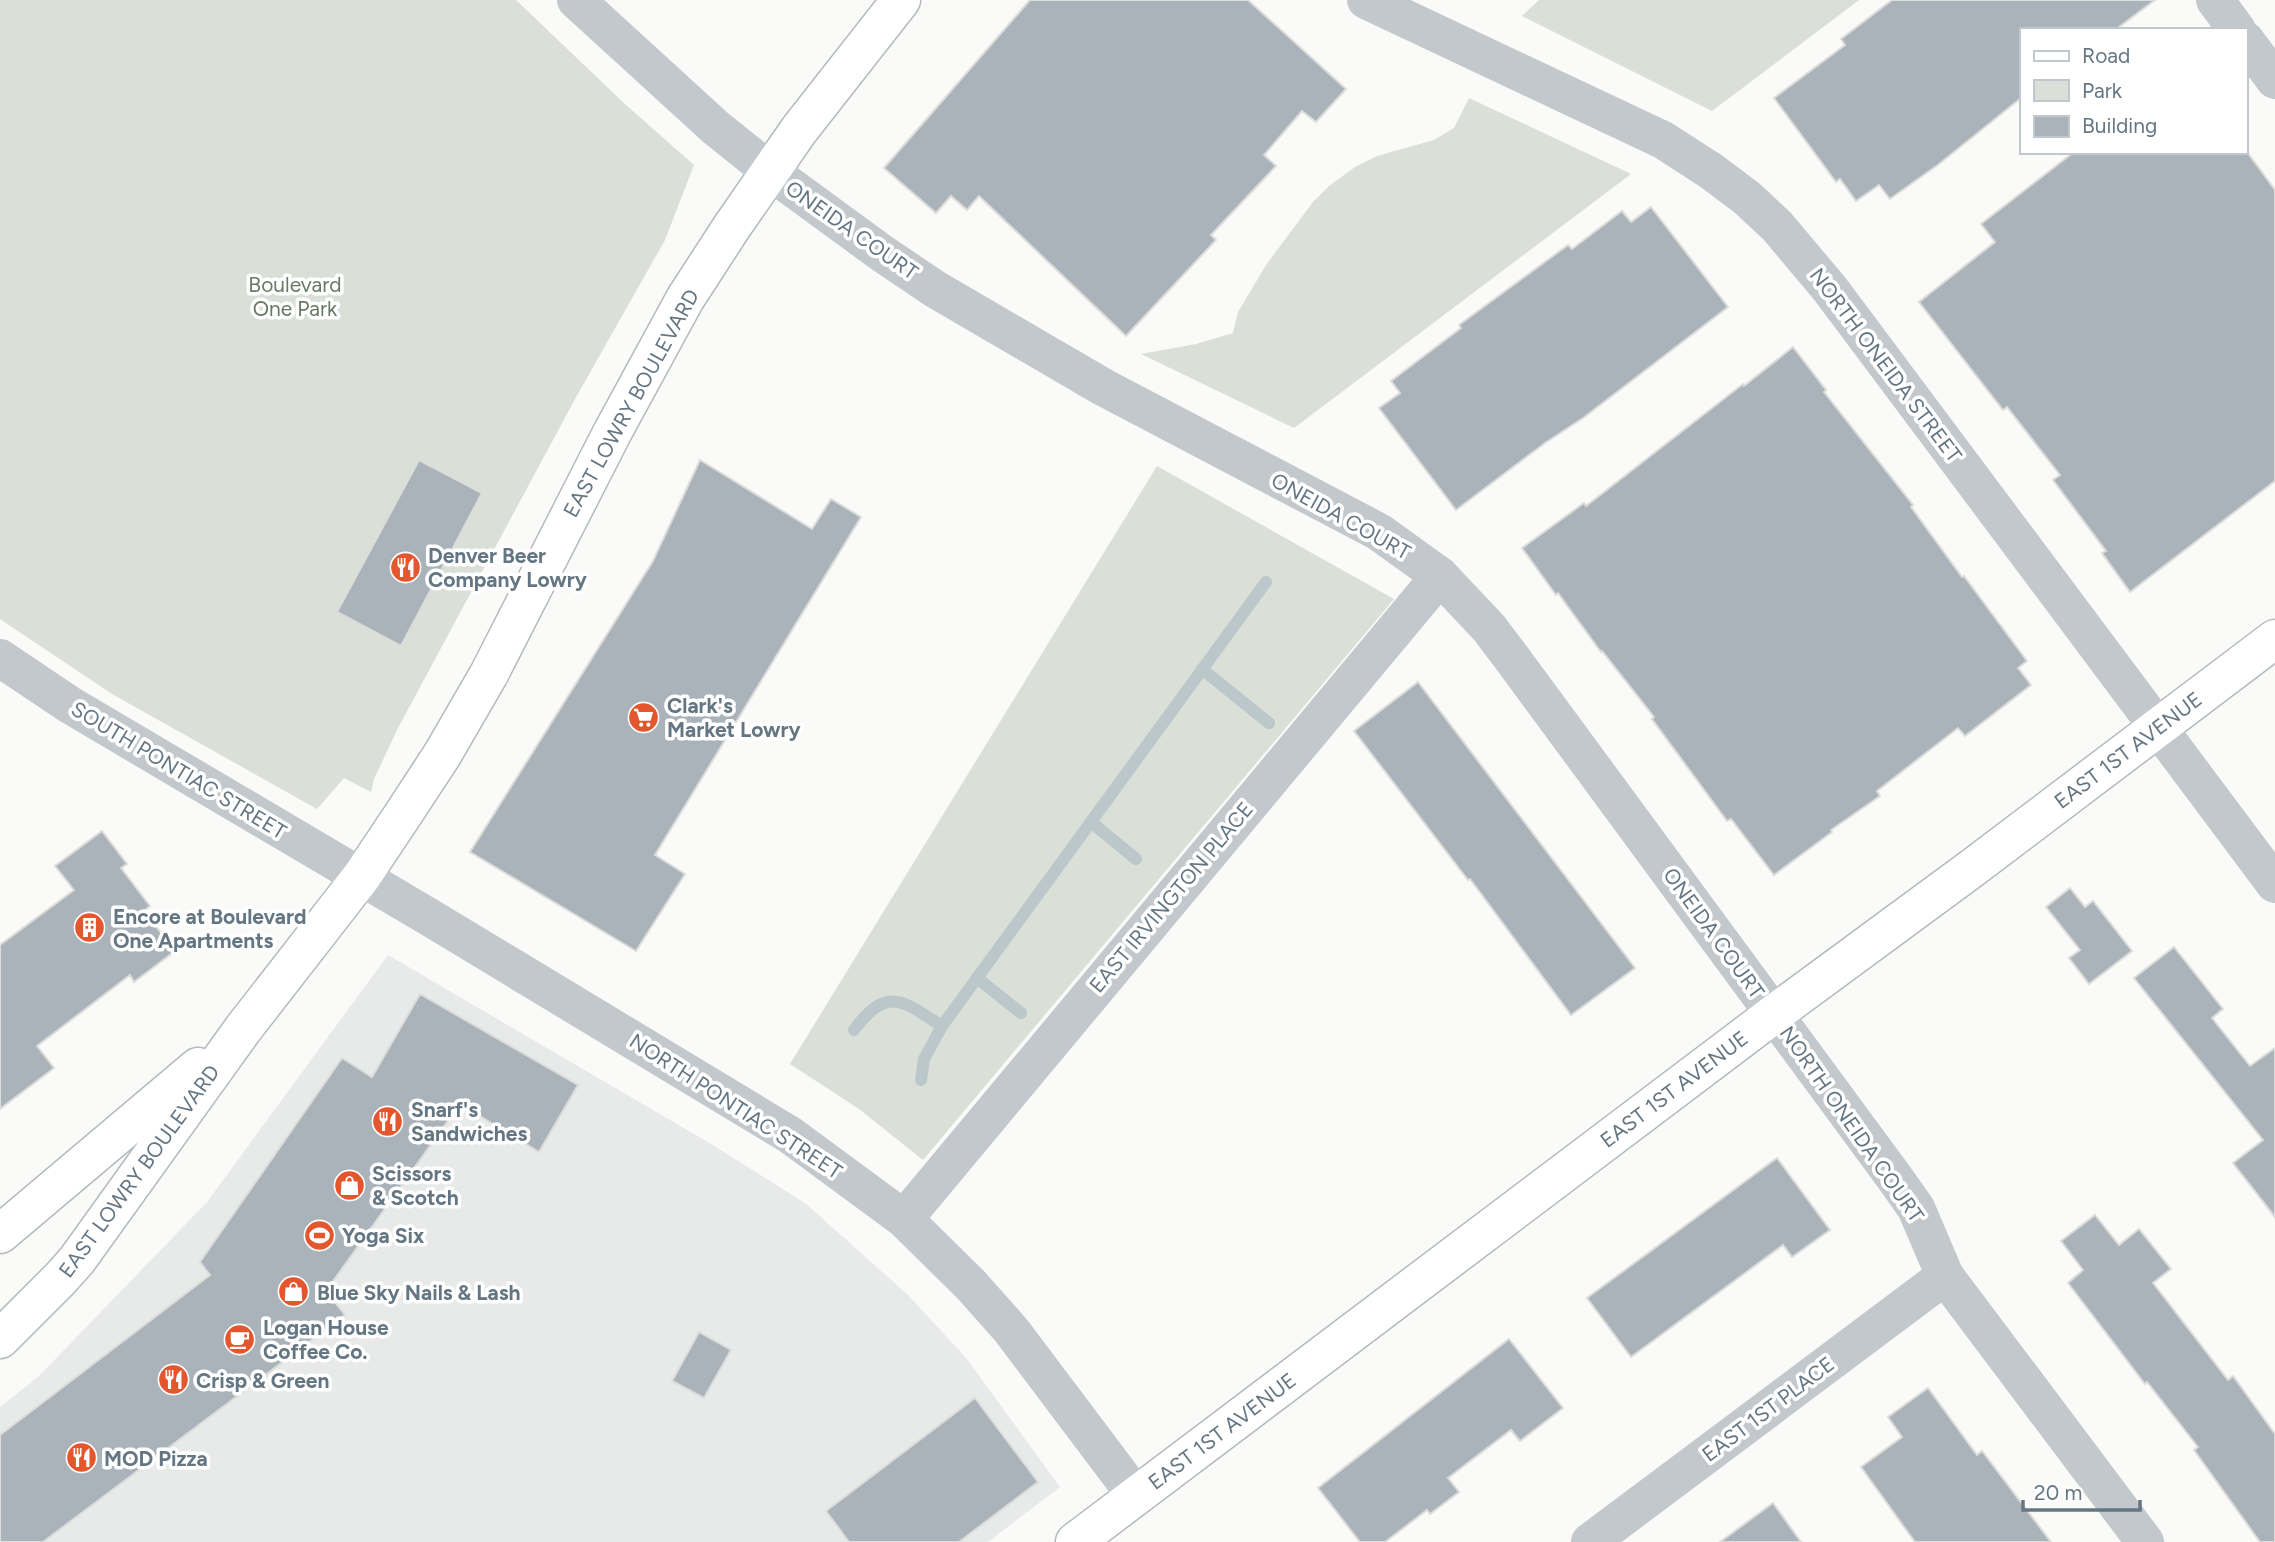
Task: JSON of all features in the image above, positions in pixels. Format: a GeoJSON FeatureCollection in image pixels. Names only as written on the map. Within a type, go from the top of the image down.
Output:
{"type":"FeatureCollection","features":[{"type":"Feature","properties":{"kind":"street","name":"ONEIDA COURT"},"geometry":{"type":"LineString","coordinates":[[576,0],[715,127],[828,215],[935,289],[1103,387],[1379,532],[1440,576],[1489,628],[1774,1014]]}},
{"type":"Feature","properties":{"kind":"street","name":"EAST LOWRY BOULEVARD"},"geometry":{"type":"LineString","coordinates":[[0,1339],[77,1260],[243,1029],[362,876],[442,755],[489,674],[612,433],[685,299],[826,93],[901,0]]}},
{"type":"Feature","properties":{"kind":"street","name":"NORTH ONEIDA STREET"},"geometry":{"type":"LineString","coordinates":[[1366,0],[1663,140],[1747,198],[1777,226],[1830,289],[2275,884]]}},
{"type":"Feature","properties":{"kind":"street"},"geometry":{"type":"LineString","coordinates":[[2215,0],[2236,28]]}},
{"type":"Feature","properties":{"kind":"street"},"geometry":{"type":"LineString","coordinates":[[2247,43],[2275,80]]}},
{"type":"Feature","properties":{"kind":"street","name":"EAST IRVINGTON PLACE"},"geometry":{"type":"LineString","coordinates":[[905,1219],[1440,576]]}},
{"type":"Feature","properties":{"kind":"street","name":"EAST 1ST AVENUE"},"geometry":{"type":"LineString","coordinates":[[1075,1542],[2275,639]]}},
{"type":"Feature","properties":{"kind":"street","name":"SOUTH PONTIAC STREET"},"geometry":{"type":"LineString","coordinates":[[0,659],[70,705],[362,876]]}},
{"type":"Feature","properties":{"kind":"street","name":"NORTH PONTIAC STREET"},"geometry":{"type":"LineString","coordinates":[[362,876],[790,1135],[905,1219],[971,1285],[1011,1330],[1136,1496]]}},
{"type":"Feature","properties":{"kind":"street","name":"NORTH ONEIDA COURT"},"geometry":{"type":"LineString","coordinates":[[1774,1014],[1916,1208],[1945,1276],[2146,1542]]}},
{"type":"Feature","properties":{"kind":"street","name":"EAST LOWRY BOULEVARD"},"geometry":{"type":"LineString","coordinates":[[0,1234],[243,1029]]}},
{"type":"Feature","properties":{"kind":"street","name":"EAST 1ST PLACE"},"geometry":{"type":"LineString","coordinates":[[1590,1542],[1945,1276]]}},
{"type":"Feature","properties":{"kind":"shaded area"},"geometry":{"type":"Polygon","coordinates":[[[388,955],[711,1144],[805,1203],[908,1295],[967,1359],[1060,1487],[988,1542],[0,1542],[0,1407],[39,1376],[207,1202],[388,955]]]}},
{"type":"Feature","properties":{"kind":"green space","name":"Boulevard One Park"},"geometry":{"type":"Polygon","coordinates":[[[0,0],[516,0],[626,105],[694,165],[665,240],[575,399],[398,728],[374,779],[371,792],[344,778],[317,809],[112,694],[0,619],[0,0]]]}},
{"type":"Feature","properties":{"kind":"green space"},"geometry":{"type":"Polygon","coordinates":[[[1539,0],[1859,0],[1712,111],[1522,16],[1539,0]]]}},
{"type":"Feature","properties":{"kind":"green space"},"geometry":{"type":"Polygon","coordinates":[[[1469,98],[1631,174],[1294,428],[1141,354],[1196,344],[1233,333],[1238,312],[1266,265],[1313,202],[1329,186],[1355,167],[1377,156],[1434,140],[1454,128],[1469,98]]]}},
{"type":"Feature","properties":{"kind":"green space"},"geometry":{"type":"Polygon","coordinates":[[[1157,466],[1394,599],[923,1160],[859,1109],[790,1064],[1157,466]]]}},
{"type":"Feature","properties":{"kind":"building"},"geometry":{"type":"Polygon","coordinates":[[[1030,0],[1248,0],[1346,89],[1316,122],[1302,111],[1264,155],[1276,166],[1211,235],[1216,240],[1126,336],[979,196],[967,210],[951,196],[936,213],[884,168],[1030,0]]]}},
{"type":"Feature","properties":{"kind":"building"},"geometry":{"type":"Polygon","coordinates":[[[1892,0],[2155,0],[2118,28],[2020,28],[2020,99],[1939,164],[1890,199],[1879,185],[1856,201],[1840,179],[1836,182],[1774,98],[1845,45],[1841,39],[1892,0]]]}},
{"type":"Feature","properties":{"kind":"building"},"geometry":{"type":"Polygon","coordinates":[[[2247,152],[2275,190],[2275,481],[2130,592],[2102,553],[2106,551],[2053,480],[2060,475],[2007,407],[2003,410],[1919,302],[1995,242],[1981,224],[2071,154],[2247,152]]]}},
{"type":"Feature","properties":{"kind":"building"},"geometry":{"type":"Polygon","coordinates":[[[1651,207],[1728,307],[1583,418],[1456,510],[1379,408],[1400,393],[1391,381],[1461,328],[1459,325],[1568,245],[1572,249],[1622,211],[1631,222],[1651,207]]]}},
{"type":"Feature","properties":{"kind":"building"},"geometry":{"type":"Polygon","coordinates":[[[1793,347],[2027,661],[2018,668],[2031,685],[1965,736],[1958,728],[1877,791],[1880,796],[1774,875],[1731,819],[1727,821],[1652,719],[1654,717],[1601,652],[1558,593],[1556,595],[1522,548],[1584,503],[1586,506],[1793,347]]]}},
{"type":"Feature","properties":{"kind":"building"},"geometry":{"type":"Polygon","coordinates":[[[419,460],[482,493],[401,646],[337,612],[419,460]]]}},
{"type":"Feature","properties":{"kind":"building"},"geometry":{"type":"Polygon","coordinates":[[[700,460],[812,529],[831,499],[861,517],[655,855],[685,874],[636,951],[470,852],[653,561],[700,460]]]}},
{"type":"Feature","properties":{"kind":"building"},"geometry":{"type":"Polygon","coordinates":[[[1418,682],[1635,968],[1571,1015],[1470,879],[1468,880],[1354,731],[1418,682]]]}},
{"type":"Feature","properties":{"kind":"building","name":"Encore at Boulevard One Apartments"},"geometry":{"type":"Polygon","coordinates":[[[102,831],[127,864],[121,868],[150,906],[144,911],[175,951],[134,982],[130,975],[37,1046],[54,1068],[0,1109],[0,945],[74,890],[55,866],[102,831]]]}},
{"type":"Feature","properties":{"kind":"building"},"geometry":{"type":"Polygon","coordinates":[[[2070,888],[2085,907],[2093,901],[2132,951],[2089,984],[2069,958],[2080,950],[2046,907],[2070,888]]]}},
{"type":"Feature","properties":{"kind":"building"},"geometry":{"type":"Polygon","coordinates":[[[2174,947],[2223,1009],[2212,1018],[2250,1066],[2275,1048],[2275,1217],[2233,1163],[2263,1140],[2134,978],[2174,947]]]}},
{"type":"Feature","properties":{"kind":"building"},"geometry":{"type":"Polygon","coordinates":[[[420,994],[578,1085],[539,1152],[460,1104],[326,1291],[345,1315],[43,1542],[0,1542],[0,1435],[210,1275],[200,1262],[342,1058],[372,1077],[420,994]]]}},
{"type":"Feature","properties":{"kind":"building"},"geometry":{"type":"Polygon","coordinates":[[[1777,1158],[1830,1230],[1792,1257],[1783,1245],[1631,1357],[1587,1298],[1777,1158]]]}},
{"type":"Feature","properties":{"kind":"building"},"geometry":{"type":"Polygon","coordinates":[[[2095,1215],[2119,1245],[2139,1229],[2171,1269],[2153,1283],[2228,1380],[2233,1376],[2275,1434],[2275,1542],[2260,1542],[2194,1450],[2198,1447],[2147,1382],[2145,1384],[2068,1283],[2083,1270],[2061,1241],[2095,1215]]]}},
{"type":"Feature","properties":{"kind":"building"},"geometry":{"type":"Polygon","coordinates":[[[699,1332],[731,1350],[704,1398],[672,1381],[699,1332]]]}},
{"type":"Feature","properties":{"kind":"building"},"geometry":{"type":"Polygon","coordinates":[[[1509,1339],[1563,1408],[1520,1441],[1511,1430],[1448,1478],[1459,1492],[1430,1514],[1427,1510],[1385,1542],[1360,1542],[1318,1488],[1509,1339]]]}},
{"type":"Feature","properties":{"kind":"building"},"geometry":{"type":"Polygon","coordinates":[[[1928,1388],[1977,1455],[1982,1451],[2051,1542],[1915,1542],[1861,1467],[1902,1437],[1888,1417],[1928,1388]]]}},
{"type":"Feature","properties":{"kind":"building"},"geometry":{"type":"Polygon","coordinates":[[[975,1398],[1038,1482],[959,1542],[849,1542],[826,1511],[975,1398]]]}},
{"type":"Feature","properties":{"kind":"building"},"geometry":{"type":"Polygon","coordinates":[[[1773,1503],[1801,1542],[1720,1542],[1773,1503]]]}},
{"type":"Feature","properties":{"kind":"waterway"},"geometry":{"type":"LineString","coordinates":[[921,1080],[924,1059],[942,1026],[1266,582]]}},
{"type":"Feature","properties":{"kind":"waterway"},"geometry":{"type":"LineString","coordinates":[[1202,669],[1269,723]]}},
{"type":"Feature","properties":{"kind":"waterway"},"geometry":{"type":"LineString","coordinates":[[1091,822],[1136,859]]}},
{"type":"Feature","properties":{"kind":"waterway"},"geometry":{"type":"LineString","coordinates":[[977,978],[1021,1013]]}},
{"type":"Feature","properties":{"kind":"waterway"},"geometry":{"type":"LineString","coordinates":[[854,1030],[876,1007],[886,1002],[906,1004],[942,1026]]}},
{"type":"Feature","properties":{"kind":"place","name":"Denver Beer Company Lowry"},"geometry":{"type":"Point","coordinates":[405,567]}},
{"type":"Feature","properties":{"kind":"place","name":"Clark's Market Lowry"},"geometry":{"type":"Point","coordinates":[644,717]}},
{"type":"Feature","properties":{"kind":"place","name":"Encore at Boulevard One Apartments"},"geometry":{"type":"Point","coordinates":[90,928]}},
{"type":"Feature","properties":{"kind":"place","name":"Snarf's Sandwiches"},"geometry":{"type":"Point","coordinates":[388,1121]}},
{"type":"Feature","properties":{"kind":"place","name":"Scissors & Scotch"},"geometry":{"type":"Point","coordinates":[349,1185]}},
{"type":"Feature","properties":{"kind":"place","name":"Yoga Six"},"geometry":{"type":"Point","coordinates":[319,1235]}},
{"type":"Feature","properties":{"kind":"place","name":"Blue Sky Nails & Lash"},"geometry":{"type":"Point","coordinates":[294,1292]}},
{"type":"Feature","properties":{"kind":"place","name":"Logan House Coffee Co."},"geometry":{"type":"Point","coordinates":[240,1339]}},
{"type":"Feature","properties":{"kind":"place","name":"Crisp & Green"},"geometry":{"type":"Point","coordinates":[173,1380]}},
{"type":"Feature","properties":{"kind":"place","name":"MOD Pizza"},"geometry":{"type":"Point","coordinates":[81,1458]}}]}
